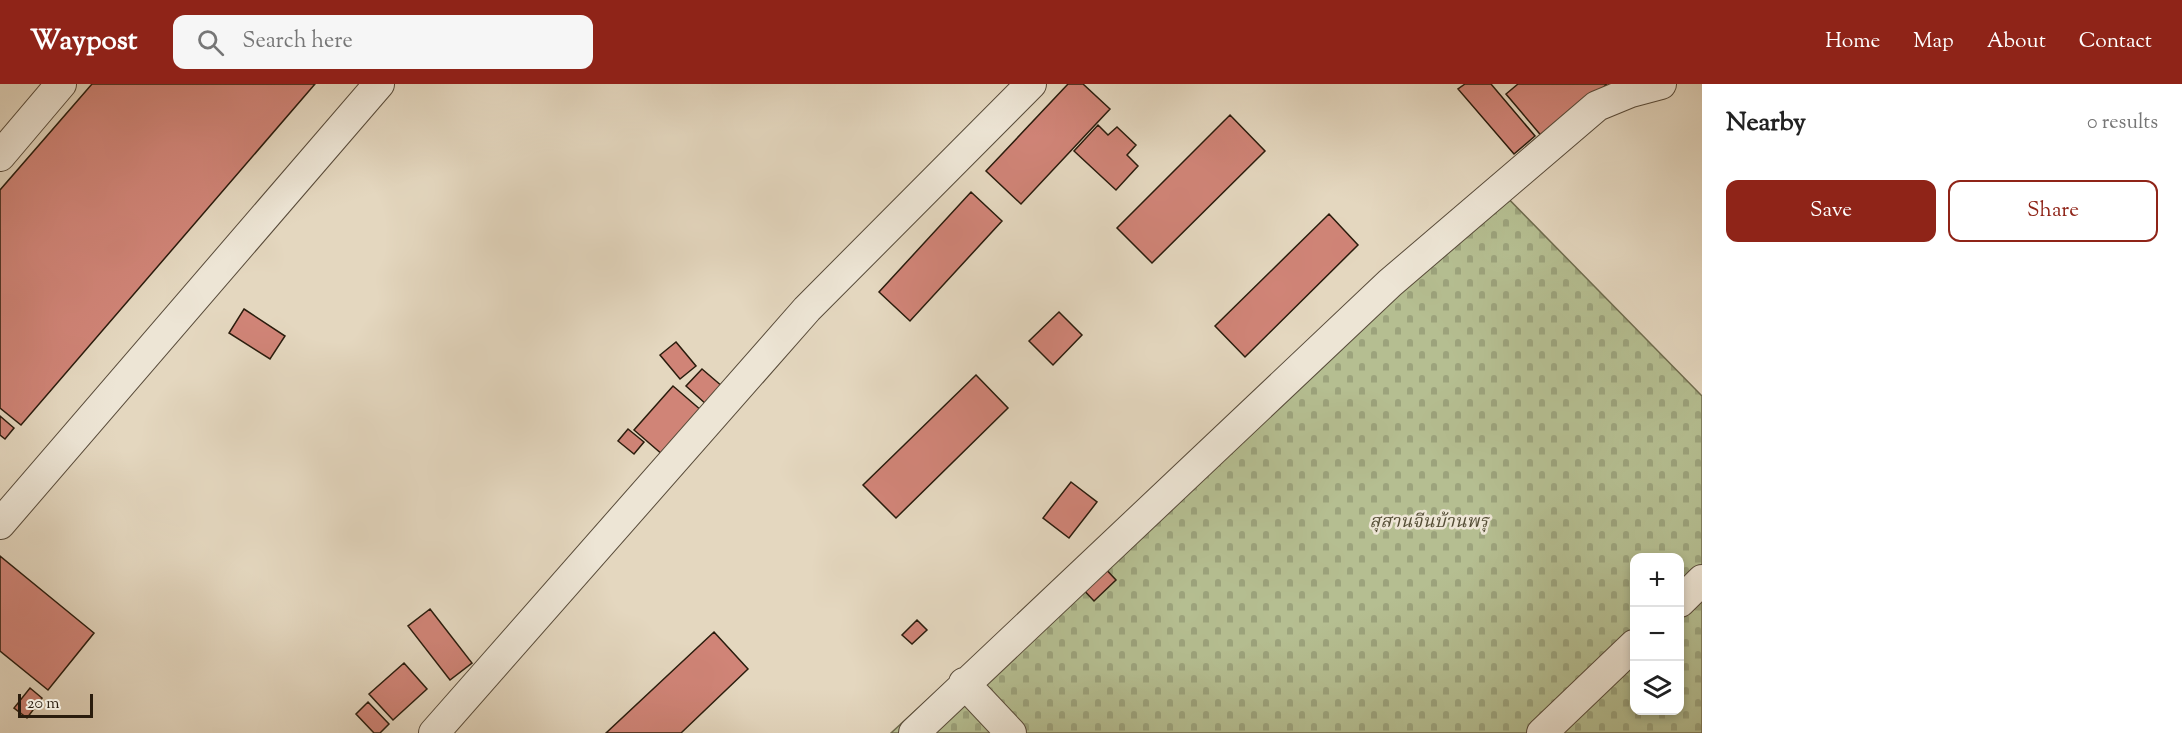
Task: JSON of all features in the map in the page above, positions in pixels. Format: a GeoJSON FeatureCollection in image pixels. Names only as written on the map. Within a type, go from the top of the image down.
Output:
{"type":"FeatureCollection","features":[{"type":"Feature","properties":{"kind":"street"},"geometry":{"type":"LineString","coordinates":[[0,156],[61,84]]}},
{"type":"Feature","properties":{"kind":"street"},"geometry":{"type":"LineString","coordinates":[[0,524],[379,84]]}},
{"type":"Feature","properties":{"kind":"street"},"geometry":{"type":"LineString","coordinates":[[434,733],[807,309],[1031,84]]}},
{"type":"Feature","properties":{"kind":"street"},"geometry":{"type":"LineString","coordinates":[[914,733],[964,683],[1390,283],[1598,106],[1631,92],[1661,84]]}},
{"type":"Feature","properties":{"kind":"street"},"geometry":{"type":"LineString","coordinates":[[1684,598],[1702,580]]}},
{"type":"Feature","properties":{"kind":"street"},"geometry":{"type":"LineString","coordinates":[[1542,733],[1630,650]]}},
{"type":"Feature","properties":{"kind":"street"},"geometry":{"type":"LineString","coordinates":[[964,683],[1011,733]]}},
{"type":"Feature","properties":{"kind":"green space","name":"สุสานจีนบ้านพรุ"},"geometry":{"type":"Polygon","coordinates":[[[1492,182],[1702,396],[1702,733],[891,733],[1492,182]]]}},
{"type":"Feature","properties":{"kind":"building"},"geometry":{"type":"Polygon","coordinates":[[[92,84],[315,84],[21,425],[0,408],[0,190],[92,84]]]}},
{"type":"Feature","properties":{"kind":"building"},"geometry":{"type":"Polygon","coordinates":[[[1068,84],[1083,84],[1110,109],[1021,204],[986,171],[1068,84]]]}},
{"type":"Feature","properties":{"kind":"building"},"geometry":{"type":"Polygon","coordinates":[[[1465,84],[1491,84],[1535,136],[1514,154],[1458,89],[1465,84]]]}},
{"type":"Feature","properties":{"kind":"building"},"geometry":{"type":"Polygon","coordinates":[[[1518,84],[1607,84],[1544,139],[1506,94],[1518,84]]]}},
{"type":"Feature","properties":{"kind":"building"},"geometry":{"type":"Polygon","coordinates":[[[1230,115],[1265,151],[1152,263],[1117,228],[1230,115]]]}},
{"type":"Feature","properties":{"kind":"building"},"geometry":{"type":"Polygon","coordinates":[[[1098,125],[1108,135],[1117,127],[1136,145],[1127,155],[1138,166],[1116,190],[1074,151],[1098,125]]]}},
{"type":"Feature","properties":{"kind":"building"},"geometry":{"type":"Polygon","coordinates":[[[971,192],[1002,221],[910,321],[879,292],[971,192]]]}},
{"type":"Feature","properties":{"kind":"building"},"geometry":{"type":"Polygon","coordinates":[[[1329,214],[1358,245],[1245,357],[1215,326],[1329,214]]]}},
{"type":"Feature","properties":{"kind":"building"},"geometry":{"type":"Polygon","coordinates":[[[244,309],[285,336],[270,359],[229,333],[244,309]]]}},
{"type":"Feature","properties":{"kind":"building"},"geometry":{"type":"Polygon","coordinates":[[[1059,312],[1082,335],[1053,365],[1029,341],[1059,312]]]}},
{"type":"Feature","properties":{"kind":"building"},"geometry":{"type":"Polygon","coordinates":[[[676,342],[696,366],[680,379],[660,355],[676,342]]]}},
{"type":"Feature","properties":{"kind":"building"},"geometry":{"type":"Polygon","coordinates":[[[702,369],[723,387],[707,405],[686,386],[702,369]]]}},
{"type":"Feature","properties":{"kind":"building"},"geometry":{"type":"Polygon","coordinates":[[[976,375],[1008,408],[896,518],[863,485],[976,375]]]}},
{"type":"Feature","properties":{"kind":"building"},"geometry":{"type":"Polygon","coordinates":[[[673,386],[702,411],[663,455],[634,430],[673,386]]]}},
{"type":"Feature","properties":{"kind":"building"},"geometry":{"type":"Polygon","coordinates":[[[0,416],[14,428],[5,439],[0,435],[0,416]]]}},
{"type":"Feature","properties":{"kind":"building"},"geometry":{"type":"Polygon","coordinates":[[[628,429],[644,442],[634,454],[618,441],[628,429]]]}},
{"type":"Feature","properties":{"kind":"building"},"geometry":{"type":"Polygon","coordinates":[[[1071,482],[1097,502],[1069,538],[1043,518],[1071,482]]]}},
{"type":"Feature","properties":{"kind":"building"},"geometry":{"type":"Polygon","coordinates":[[[0,556],[94,633],[48,690],[0,651],[0,556]]]}},
{"type":"Feature","properties":{"kind":"building"},"geometry":{"type":"Polygon","coordinates":[[[1101,564],[1116,580],[1094,601],[1079,585],[1101,564]]]}},
{"type":"Feature","properties":{"kind":"building"},"geometry":{"type":"Polygon","coordinates":[[[430,609],[472,663],[450,680],[408,626],[430,609]]]}},
{"type":"Feature","properties":{"kind":"building"},"geometry":{"type":"Polygon","coordinates":[[[917,620],[927,630],[912,644],[902,635],[917,620]]]}},
{"type":"Feature","properties":{"kind":"building"},"geometry":{"type":"Polygon","coordinates":[[[714,632],[748,669],[681,733],[606,733],[714,632]]]}},
{"type":"Feature","properties":{"kind":"building"},"geometry":{"type":"Polygon","coordinates":[[[404,663],[427,689],[393,720],[369,694],[404,663]]]}},
{"type":"Feature","properties":{"kind":"building"},"geometry":{"type":"Polygon","coordinates":[[[30,688],[42,698],[27,718],[14,708],[30,688]]]}},
{"type":"Feature","properties":{"kind":"building"},"geometry":{"type":"Polygon","coordinates":[[[368,702],[389,724],[380,733],[374,733],[356,714],[368,702]]]}}]}
